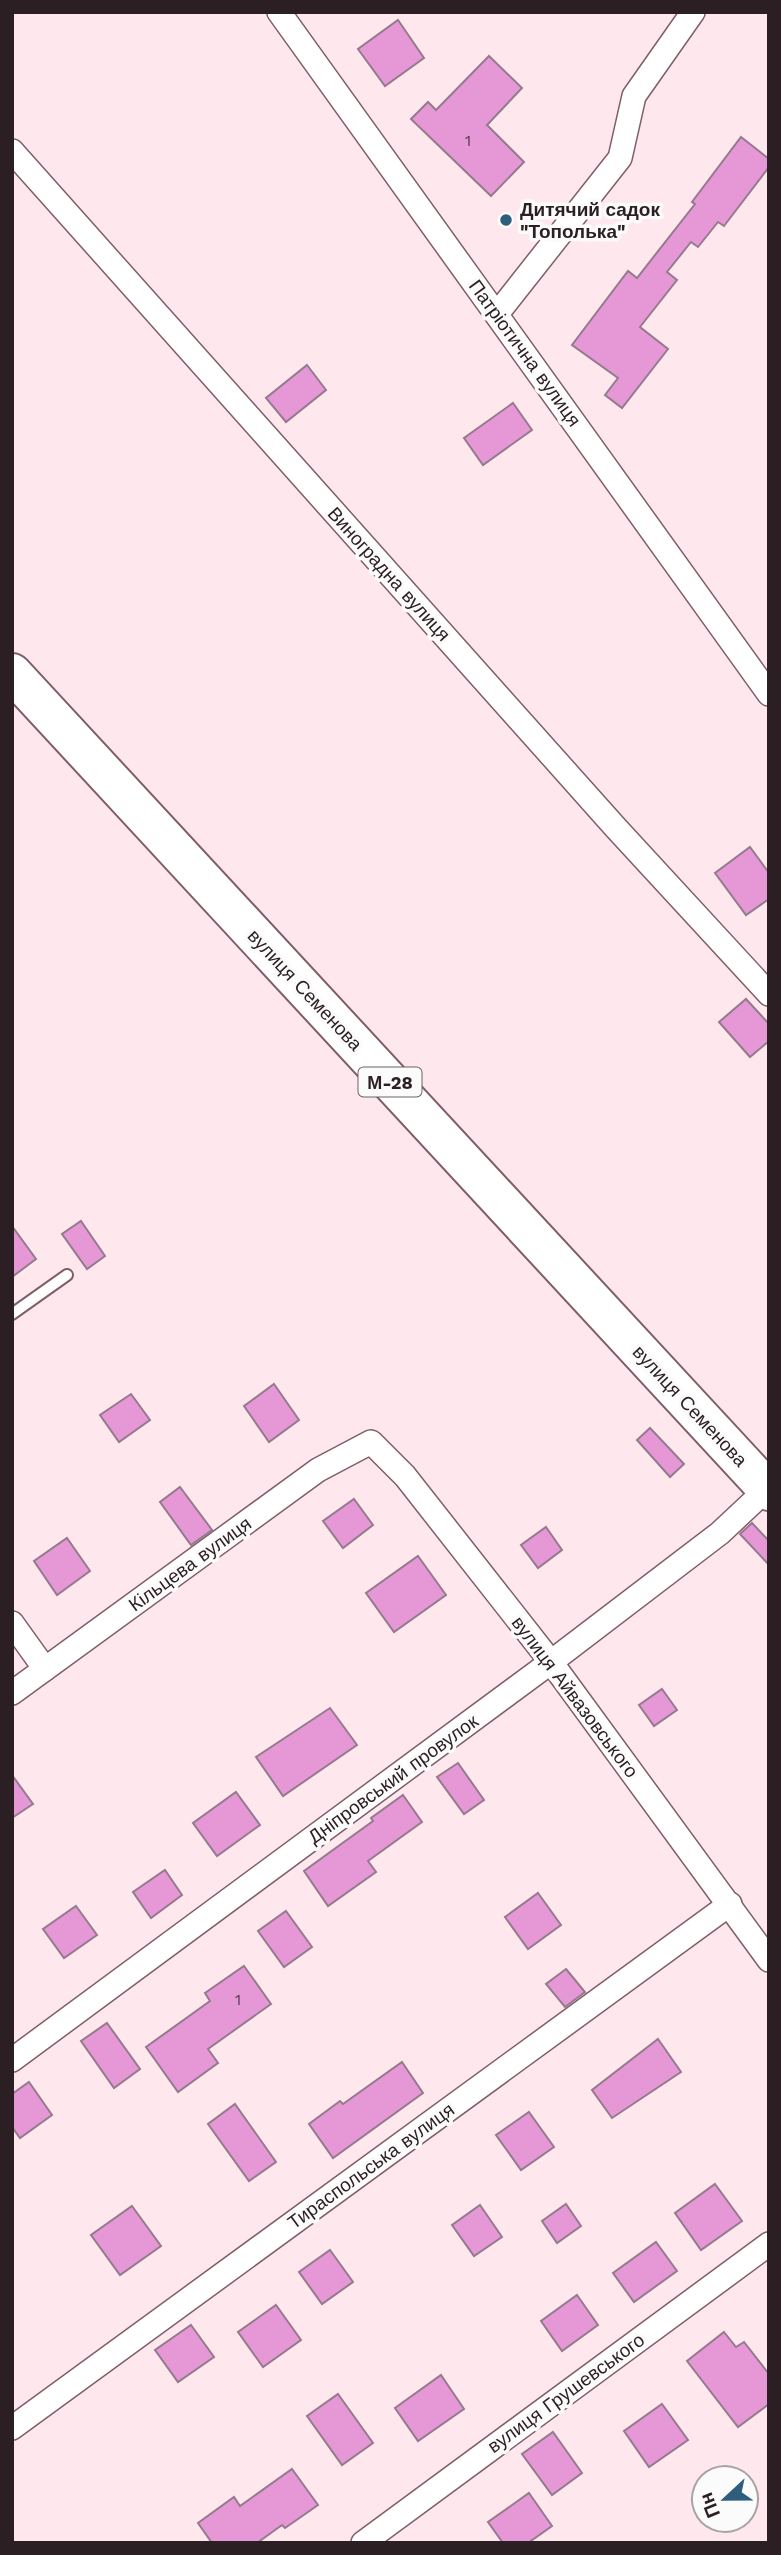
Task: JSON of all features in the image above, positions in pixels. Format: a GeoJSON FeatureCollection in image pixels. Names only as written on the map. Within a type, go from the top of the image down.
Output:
{"type":"FeatureCollection","features":[{"type":"Feature","properties":{"kind":"highway","name":"вулиця Семенова"},"geometry":{"type":"LineString","coordinates":[[12,673],[768,1490]]}},
{"type":"Feature","properties":{"kind":"street","name":"Патріотична вулиця"},"geometry":{"type":"LineString","coordinates":[[279,12],[769,694]]}},
{"type":"Feature","properties":{"kind":"street"},"geometry":{"type":"LineString","coordinates":[[497,314],[620,158],[634,96],[694,12]]}},
{"type":"Feature","properties":{"kind":"street","name":"Виноградна вулиця"},"geometry":{"type":"LineString","coordinates":[[12,151],[615,828],[769,994]]}},
{"type":"Feature","properties":{"kind":"street","name":"вулиця Айвазовського"},"geometry":{"type":"LineString","coordinates":[[371,1442],[405,1476],[551,1662],[769,1960]]}},
{"type":"Feature","properties":{"kind":"street","name":"Кільцева вулиця"},"geometry":{"type":"LineString","coordinates":[[12,1693],[318,1470],[371,1442]]}},
{"type":"Feature","properties":{"kind":"street","name":"Дніпровський провулок"},"geometry":{"type":"LineString","coordinates":[[12,2060],[551,1662],[720,1533],[768,1490]]}},
{"type":"Feature","properties":{"kind":"street"},"geometry":{"type":"LineString","coordinates":[[12,1623],[45,1669]]}},
{"type":"Feature","properties":{"kind":"street","name":"Тираспольська вулиця"},"geometry":{"type":"LineString","coordinates":[[12,2428],[730,1904]]}},
{"type":"Feature","properties":{"kind":"street","name":"вулиця Грушевського"},"geometry":{"type":"LineString","coordinates":[[363,2543],[769,2244]]}},
{"type":"Feature","properties":{"kind":"lane"},"geometry":{"type":"LineString","coordinates":[[12,1314],[66,1275]]}},
{"type":"Feature","properties":{"kind":"building"},"geometry":{"type":"Polygon","coordinates":[[[398,20],[424,58],[385,86],[358,49],[398,20]]]}},
{"type":"Feature","properties":{"kind":"building"},"geometry":{"type":"Polygon","coordinates":[[[489,56],[522,88],[487,125],[524,162],[491,196],[411,119],[428,102],[436,110],[489,56]]]}},
{"type":"Feature","properties":{"kind":"building"},"geometry":{"type":"Polygon","coordinates":[[[741,137],[769,159],[769,167],[724,226],[718,222],[698,247],[691,242],[667,272],[677,280],[640,327],[668,349],[622,408],[605,395],[618,378],[572,345],[628,271],[637,278],[695,204],[692,202],[741,137]]]}},
{"type":"Feature","properties":{"kind":"building"},"geometry":{"type":"Polygon","coordinates":[[[307,365],[326,390],[286,422],[266,398],[307,365]]]}},
{"type":"Feature","properties":{"kind":"building"},"geometry":{"type":"Polygon","coordinates":[[[513,403],[532,430],[483,465],[464,438],[513,403]]]}},
{"type":"Feature","properties":{"kind":"building"},"geometry":{"type":"Polygon","coordinates":[[[750,847],[769,873],[769,899],[746,915],[715,873],[750,847]]]}},
{"type":"Feature","properties":{"kind":"building"},"geometry":{"type":"Polygon","coordinates":[[[746,999],[769,1024],[769,1041],[750,1057],[719,1022],[746,999]]]}},
{"type":"Feature","properties":{"kind":"building"},"geometry":{"type":"Polygon","coordinates":[[[81,1221],[105,1256],[87,1269],[62,1234],[81,1221]]]}},
{"type":"Feature","properties":{"kind":"building"},"geometry":{"type":"Polygon","coordinates":[[[12,1226],[36,1259],[12,1277],[12,1226]]]}},
{"type":"Feature","properties":{"kind":"building"},"geometry":{"type":"Polygon","coordinates":[[[274,1384],[299,1420],[269,1442],[244,1406],[274,1384]]]}},
{"type":"Feature","properties":{"kind":"building"},"geometry":{"type":"Polygon","coordinates":[[[131,1394],[150,1420],[119,1442],[100,1415],[131,1394]]]}},
{"type":"Feature","properties":{"kind":"building"},"geometry":{"type":"Polygon","coordinates":[[[650,1428],[684,1464],[670,1477],[637,1440],[650,1428]]]}},
{"type":"Feature","properties":{"kind":"building"},"geometry":{"type":"Polygon","coordinates":[[[180,1487],[212,1530],[191,1545],[160,1502],[180,1487]]]}},
{"type":"Feature","properties":{"kind":"building"},"geometry":{"type":"Polygon","coordinates":[[[354,1499],[373,1525],[343,1548],[323,1521],[354,1499]]]}},
{"type":"Feature","properties":{"kind":"building"},"geometry":{"type":"Polygon","coordinates":[[[752,1523],[769,1541],[769,1565],[740,1534],[752,1523]]]}},
{"type":"Feature","properties":{"kind":"building"},"geometry":{"type":"Polygon","coordinates":[[[546,1527],[562,1550],[538,1568],[521,1545],[546,1527]]]}},
{"type":"Feature","properties":{"kind":"building"},"geometry":{"type":"Polygon","coordinates":[[[67,1538],[90,1571],[57,1595],[34,1561],[67,1538]]]}},
{"type":"Feature","properties":{"kind":"building"},"geometry":{"type":"Polygon","coordinates":[[[418,1556],[446,1595],[394,1632],[366,1593],[418,1556]]]}},
{"type":"Feature","properties":{"kind":"building"},"geometry":{"type":"Polygon","coordinates":[[[662,1689],[677,1710],[654,1726],[639,1705],[662,1689]]]}},
{"type":"Feature","properties":{"kind":"building"},"geometry":{"type":"Polygon","coordinates":[[[330,1708],[357,1745],[283,1796],[256,1757],[330,1708]]]}},
{"type":"Feature","properties":{"kind":"building"},"geometry":{"type":"Polygon","coordinates":[[[458,1763],[484,1800],[464,1814],[437,1777],[458,1763]]]}},
{"type":"Feature","properties":{"kind":"building"},"geometry":{"type":"Polygon","coordinates":[[[12,1775],[33,1804],[12,1818],[12,1775]]]}},
{"type":"Feature","properties":{"kind":"building"},"geometry":{"type":"Polygon","coordinates":[[[236,1792],[260,1825],[217,1856],[193,1823],[236,1792]]]}},
{"type":"Feature","properties":{"kind":"building"},"geometry":{"type":"Polygon","coordinates":[[[403,1795],[422,1822],[368,1861],[376,1872],[328,1906],[304,1871],[373,1821],[371,1818],[403,1795]]]}},
{"type":"Feature","properties":{"kind":"building"},"geometry":{"type":"Polygon","coordinates":[[[165,1870],[182,1895],[151,1918],[133,1892],[165,1870]]]}},
{"type":"Feature","properties":{"kind":"building"},"geometry":{"type":"Polygon","coordinates":[[[538,1893],[561,1925],[528,1949],[505,1917],[538,1893]]]}},
{"type":"Feature","properties":{"kind":"building"},"geometry":{"type":"Polygon","coordinates":[[[76,1906],[97,1935],[64,1958],[43,1929],[76,1906]]]}},
{"type":"Feature","properties":{"kind":"building"},"geometry":{"type":"Polygon","coordinates":[[[286,1911],[312,1947],[284,1967],[258,1931],[286,1911]]]}},
{"type":"Feature","properties":{"kind":"building"},"geometry":{"type":"Polygon","coordinates":[[[244,1966],[271,2004],[208,2049],[218,2063],[178,2092],[146,2047],[210,2001],[205,1993],[244,1966]]]}},
{"type":"Feature","properties":{"kind":"building"},"geometry":{"type":"Polygon","coordinates":[[[566,1969],[585,1992],[565,2007],[546,1984],[566,1969]]]}},
{"type":"Feature","properties":{"kind":"building"},"geometry":{"type":"Polygon","coordinates":[[[107,2023],[140,2069],[114,2088],[81,2041],[107,2023]]]}},
{"type":"Feature","properties":{"kind":"building"},"geometry":{"type":"Polygon","coordinates":[[[658,2039],[681,2072],[612,2118],[592,2090],[658,2039]]]}},
{"type":"Feature","properties":{"kind":"building"},"geometry":{"type":"Polygon","coordinates":[[[402,2062],[423,2093],[333,2158],[309,2124],[340,2101],[343,2104],[402,2062]]]}},
{"type":"Feature","properties":{"kind":"building"},"geometry":{"type":"Polygon","coordinates":[[[29,2082],[52,2115],[20,2138],[12,2127],[12,2094],[29,2082]]]}},
{"type":"Feature","properties":{"kind":"building"},"geometry":{"type":"Polygon","coordinates":[[[235,2104],[276,2162],[249,2181],[208,2124],[235,2104]]]}},
{"type":"Feature","properties":{"kind":"building"},"geometry":{"type":"Polygon","coordinates":[[[529,2112],[554,2147],[521,2170],[496,2135],[529,2112]]]}},
{"type":"Feature","properties":{"kind":"building"},"geometry":{"type":"Polygon","coordinates":[[[715,2184],[742,2221],[701,2250],[675,2213],[715,2184]]]}},
{"type":"Feature","properties":{"kind":"building"},"geometry":{"type":"Polygon","coordinates":[[[566,2204],[581,2226],[557,2243],[542,2221],[566,2204]]]}},
{"type":"Feature","properties":{"kind":"building"},"geometry":{"type":"Polygon","coordinates":[[[480,2205],[502,2237],[474,2256],[452,2225],[480,2205]]]}},
{"type":"Feature","properties":{"kind":"building"},"geometry":{"type":"Polygon","coordinates":[[[132,2206],[161,2246],[120,2275],[91,2235],[132,2206]]]}},
{"type":"Feature","properties":{"kind":"building"},"geometry":{"type":"Polygon","coordinates":[[[656,2242],[677,2271],[634,2302],[613,2273],[656,2242]]]}},
{"type":"Feature","properties":{"kind":"building"},"geometry":{"type":"Polygon","coordinates":[[[330,2250],[353,2282],[322,2304],[299,2272],[330,2250]]]}},
{"type":"Feature","properties":{"kind":"building"},"geometry":{"type":"Polygon","coordinates":[[[577,2295],[598,2325],[562,2351],[541,2321],[577,2295]]]}},
{"type":"Feature","properties":{"kind":"building"},"geometry":{"type":"Polygon","coordinates":[[[276,2305],[301,2340],[263,2367],[238,2332],[276,2305]]]}},
{"type":"Feature","properties":{"kind":"building"},"geometry":{"type":"Polygon","coordinates":[[[191,2325],[214,2357],[178,2382],[155,2350],[191,2325]]]}},
{"type":"Feature","properties":{"kind":"building"},"geometry":{"type":"Polygon","coordinates":[[[724,2332],[736,2347],[744,2342],[769,2374],[769,2404],[738,2427],[687,2361],[724,2332]]]}},
{"type":"Feature","properties":{"kind":"building"},"geometry":{"type":"Polygon","coordinates":[[[441,2375],[464,2409],[418,2441],[395,2408],[441,2375]]]}},
{"type":"Feature","properties":{"kind":"building"},"geometry":{"type":"Polygon","coordinates":[[[338,2394],[373,2443],[342,2465],[307,2416],[338,2394]]]}},
{"type":"Feature","properties":{"kind":"building"},"geometry":{"type":"Polygon","coordinates":[[[662,2404],[688,2440],[649,2467],[624,2431],[662,2404]]]}},
{"type":"Feature","properties":{"kind":"building"},"geometry":{"type":"Polygon","coordinates":[[[553,2432],[582,2473],[552,2495],[522,2454],[553,2432]]]}},
{"type":"Feature","properties":{"kind":"building"},"geometry":{"type":"Polygon","coordinates":[[[292,2469],[318,2505],[257,2543],[212,2543],[198,2523],[234,2497],[240,2506],[292,2469]]]}},
{"type":"Feature","properties":{"kind":"building"},"geometry":{"type":"Polygon","coordinates":[[[529,2493],[552,2526],[528,2543],[503,2543],[488,2522],[529,2493]]]}},
{"type":"Feature","properties":{"kind":"place","name":"Дитячий садок \"Тополька\""},"geometry":{"type":"Point","coordinates":[506,220]}}]}
